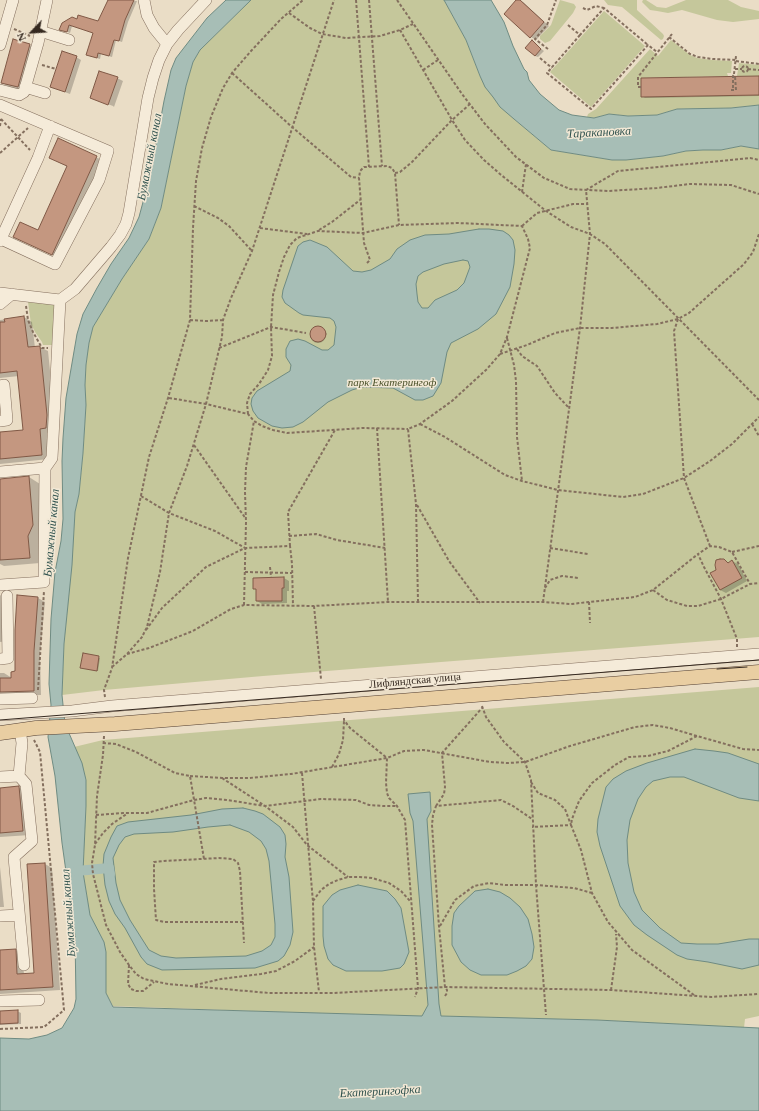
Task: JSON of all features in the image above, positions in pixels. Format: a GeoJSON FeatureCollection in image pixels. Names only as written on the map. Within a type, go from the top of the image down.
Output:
{"type":"FeatureCollection","features":[{"type":"Feature","properties":{"kind":"main road","name":"Лифляндская улица"},"geometry":{"type":"LineString","coordinates":[[30,727],[122,723],[759,672]]}},
{"type":"Feature","properties":{"kind":"main road"},"geometry":{"type":"LineString","coordinates":[[0,734],[30,727]]}},
{"type":"Feature","properties":{"kind":"street"},"geometry":{"type":"LineString","coordinates":[[1,41],[13,0]]}},
{"type":"Feature","properties":{"kind":"street"},"geometry":{"type":"LineString","coordinates":[[0,90],[19,95],[24,92],[47,0]]}},
{"type":"Feature","properties":{"kind":"street"},"geometry":{"type":"LineString","coordinates":[[144,0],[147,15],[154,28],[167,44]]}},
{"type":"Feature","properties":{"kind":"street"},"geometry":{"type":"LineString","coordinates":[[0,292],[60,300],[75,289],[120,236],[126,224],[129,213],[148,98],[149,77],[167,44],[206,0]]}},
{"type":"Feature","properties":{"kind":"street"},"geometry":{"type":"LineString","coordinates":[[39,35],[69,40]]}},
{"type":"Feature","properties":{"kind":"street"},"geometry":{"type":"LineString","coordinates":[[25,87],[45,93]]}},
{"type":"Feature","properties":{"kind":"street"},"geometry":{"type":"LineString","coordinates":[[0,105],[36,120],[50,126],[108,151],[99,180],[55,264],[0,240],[38,158],[50,126]]}},
{"type":"Feature","properties":{"kind":"street"},"geometry":{"type":"LineString","coordinates":[[0,304],[12,294]]}},
{"type":"Feature","properties":{"kind":"street"},"geometry":{"type":"LineString","coordinates":[[0,585],[44,582],[45,468],[52,458],[60,300]]}},
{"type":"Feature","properties":{"kind":"street"},"geometry":{"type":"LineString","coordinates":[[0,386],[4,385],[7,420],[0,421]]}},
{"type":"Feature","properties":{"kind":"street"},"geometry":{"type":"LineString","coordinates":[[0,472],[45,468]]}},
{"type":"Feature","properties":{"kind":"street"},"geometry":{"type":"LineString","coordinates":[[0,659],[8,658],[7,596]]}},
{"type":"Feature","properties":{"kind":"street","name":"Лифляндская улица"},"geometry":{"type":"LineString","coordinates":[[30,727],[72,711],[120,705],[759,654]]}},
{"type":"Feature","properties":{"kind":"street"},"geometry":{"type":"LineString","coordinates":[[0,699],[35,693]]}},
{"type":"Feature","properties":{"kind":"street"},"geometry":{"type":"LineString","coordinates":[[0,715],[30,727],[22,743],[19,776],[26,784],[32,841],[14,857],[24,965]]}},
{"type":"Feature","properties":{"kind":"street"},"geometry":{"type":"LineString","coordinates":[[0,777],[19,776]]}},
{"type":"Feature","properties":{"kind":"street"},"geometry":{"type":"LineString","coordinates":[[0,916],[20,915]]}},
{"type":"Feature","properties":{"kind":"street"},"geometry":{"type":"LineString","coordinates":[[0,1001],[39,1000]]}},
{"type":"Feature","properties":{"kind":"path"},"geometry":{"type":"LineString","coordinates":[[106,698],[104,690],[112,668],[128,558],[149,457],[168,398],[190,320],[194,206],[196,181],[202,148],[211,117],[223,88],[232,73],[251,51],[288,13],[303,0]]}},
{"type":"Feature","properties":{"kind":"path"},"geometry":{"type":"LineString","coordinates":[[143,635],[147,627],[160,572],[169,513],[187,466],[206,404],[222,337],[223,320],[260,228],[334,0]]}},
{"type":"Feature","properties":{"kind":"path"},"geometry":{"type":"LineString","coordinates":[[356,0],[369,167]]}},
{"type":"Feature","properties":{"kind":"path"},"geometry":{"type":"LineString","coordinates":[[369,0],[382,166]]}},
{"type":"Feature","properties":{"kind":"path"},"geometry":{"type":"LineString","coordinates":[[397,0],[438,60],[485,124],[516,157],[544,178],[570,189],[608,191],[690,184],[731,185],[759,194]]}},
{"type":"Feature","properties":{"kind":"path"},"geometry":{"type":"LineString","coordinates":[[548,49],[535,39],[547,25],[556,0]]}},
{"type":"Feature","properties":{"kind":"path"},"geometry":{"type":"LineString","coordinates":[[583,8],[587,10],[596,6],[604,8],[657,52]]}},
{"type":"Feature","properties":{"kind":"path"},"geometry":{"type":"LineString","coordinates":[[604,8],[548,73],[591,109],[648,45]]}},
{"type":"Feature","properties":{"kind":"path"},"geometry":{"type":"LineString","coordinates":[[288,13],[310,28],[322,34],[333,36],[359,38],[372,37],[400,30],[413,24]]}},
{"type":"Feature","properties":{"kind":"path"},"geometry":{"type":"LineString","coordinates":[[568,25],[580,35]]}},
{"type":"Feature","properties":{"kind":"path"},"geometry":{"type":"LineString","coordinates":[[13,28],[24,35],[39,35]]}},
{"type":"Feature","properties":{"kind":"path"},"geometry":{"type":"LineString","coordinates":[[400,30],[452,120],[465,140],[484,160],[546,211],[571,227],[590,234],[604,244],[759,400]]}},
{"type":"Feature","properties":{"kind":"path"},"geometry":{"type":"LineString","coordinates":[[640,87],[638,77],[672,34]]}},
{"type":"Feature","properties":{"kind":"path"},"geometry":{"type":"LineString","coordinates":[[669,37],[690,54],[698,57],[759,64]]}},
{"type":"Feature","properties":{"kind":"path"},"geometry":{"type":"LineString","coordinates":[[734,74],[732,89],[736,90],[734,69],[736,56]]}},
{"type":"Feature","properties":{"kind":"path"},"geometry":{"type":"LineString","coordinates":[[540,58],[552,68]]}},
{"type":"Feature","properties":{"kind":"path"},"geometry":{"type":"LineString","coordinates":[[423,70],[438,60]]}},
{"type":"Feature","properties":{"kind":"path"},"geometry":{"type":"LineString","coordinates":[[32,63],[56,69]]}},
{"type":"Feature","properties":{"kind":"path"},"geometry":{"type":"LineString","coordinates":[[734,69],[742,69],[745,66],[748,69],[759,70]]}},
{"type":"Feature","properties":{"kind":"path"},"geometry":{"type":"LineString","coordinates":[[232,73],[351,177],[359,178]]}},
{"type":"Feature","properties":{"kind":"path"},"geometry":{"type":"LineString","coordinates":[[395,173],[400,172],[412,162],[452,120],[470,104]]}},
{"type":"Feature","properties":{"kind":"path"},"geometry":{"type":"LineString","coordinates":[[0,119],[38,158]]}},
{"type":"Feature","properties":{"kind":"path"},"geometry":{"type":"LineString","coordinates":[[0,153],[36,120]]}},
{"type":"Feature","properties":{"kind":"path"},"geometry":{"type":"LineString","coordinates":[[586,190],[618,171],[750,158],[759,160]]}},
{"type":"Feature","properties":{"kind":"path"},"geometry":{"type":"LineString","coordinates":[[522,192],[526,164]]}},
{"type":"Feature","properties":{"kind":"path"},"geometry":{"type":"LineString","coordinates":[[367,264],[370,260],[364,243],[359,178],[360,171],[364,167],[387,166],[392,168],[395,173],[400,225]]}},
{"type":"Feature","properties":{"kind":"path"},"geometry":{"type":"LineString","coordinates":[[542,602],[580,328],[590,234],[586,190]]}},
{"type":"Feature","properties":{"kind":"path"},"geometry":{"type":"LineString","coordinates":[[360,200],[318,231],[297,238],[290,245],[284,257],[273,295],[271,327],[272,356],[268,370],[250,394],[247,403],[248,414],[254,421],[262,426],[286,433],[363,428],[408,429],[420,424],[452,400],[487,369],[500,354],[507,338],[530,248],[522,226]]}},
{"type":"Feature","properties":{"kind":"path"},"geometry":{"type":"LineString","coordinates":[[318,231],[363,233],[400,225],[458,223],[522,226],[537,213],[573,204],[588,204]]}},
{"type":"Feature","properties":{"kind":"path"},"geometry":{"type":"LineString","coordinates":[[194,206],[218,218],[229,226],[252,251]]}},
{"type":"Feature","properties":{"kind":"path"},"geometry":{"type":"LineString","coordinates":[[260,228],[308,234]]}},
{"type":"Feature","properties":{"kind":"path"},"geometry":{"type":"LineString","coordinates":[[500,354],[517,349],[555,333],[580,328],[612,328],[678,319],[689,313],[744,264],[753,252],[759,234]]}},
{"type":"Feature","properties":{"kind":"path"},"geometry":{"type":"LineString","coordinates":[[26,303],[30,326],[41,345]]}},
{"type":"Feature","properties":{"kind":"path"},"geometry":{"type":"LineString","coordinates":[[678,319],[674,330],[684,478],[710,546]]}},
{"type":"Feature","properties":{"kind":"path"},"geometry":{"type":"LineString","coordinates":[[190,320],[223,320]]}},
{"type":"Feature","properties":{"kind":"path"},"geometry":{"type":"LineString","coordinates":[[219,348],[271,327],[306,333]]}},
{"type":"Feature","properties":{"kind":"path"},"geometry":{"type":"LineString","coordinates":[[507,338],[514,365],[516,381],[517,437],[522,481]]}},
{"type":"Feature","properties":{"kind":"path"},"geometry":{"type":"LineString","coordinates":[[517,349],[522,356],[537,366],[555,393],[569,408]]}},
{"type":"Feature","properties":{"kind":"path"},"geometry":{"type":"LineString","coordinates":[[168,398],[206,404],[248,414]]}},
{"type":"Feature","properties":{"kind":"path"},"geometry":{"type":"LineString","coordinates":[[420,424],[445,437],[506,475],[522,481],[558,490],[623,497],[643,494],[684,478],[732,444],[759,417]]}},
{"type":"Feature","properties":{"kind":"path"},"geometry":{"type":"LineString","coordinates":[[244,605],[246,467],[254,421]]}},
{"type":"Feature","properties":{"kind":"path"},"geometry":{"type":"LineString","coordinates":[[752,424],[759,436]]}},
{"type":"Feature","properties":{"kind":"path"},"geometry":{"type":"LineString","coordinates":[[377,428],[388,602]]}},
{"type":"Feature","properties":{"kind":"path"},"geometry":{"type":"LineString","coordinates":[[408,429],[416,504],[418,602]]}},
{"type":"Feature","properties":{"kind":"path"},"geometry":{"type":"LineString","coordinates":[[293,606],[288,512],[335,430]]}},
{"type":"Feature","properties":{"kind":"path"},"geometry":{"type":"LineString","coordinates":[[194,445],[246,520]]}},
{"type":"Feature","properties":{"kind":"path"},"geometry":{"type":"LineString","coordinates":[[141,495],[169,513],[215,531],[245,548]]}},
{"type":"Feature","properties":{"kind":"path"},"geometry":{"type":"LineString","coordinates":[[416,504],[449,561],[480,603]]}},
{"type":"Feature","properties":{"kind":"path"},"geometry":{"type":"LineString","coordinates":[[289,536],[316,534],[337,540],[385,548]]}},
{"type":"Feature","properties":{"kind":"path"},"geometry":{"type":"LineString","coordinates":[[112,668],[127,654],[143,635],[162,608],[206,567],[245,548],[290,546]]}},
{"type":"Feature","properties":{"kind":"path"},"geometry":{"type":"LineString","coordinates":[[127,654],[149,648],[193,631],[231,608],[244,605],[314,606],[388,602],[542,602],[571,604],[635,597],[653,590],[710,546],[719,547],[732,552],[759,546]]}},
{"type":"Feature","properties":{"kind":"path"},"geometry":{"type":"LineString","coordinates":[[550,548],[588,554]]}},
{"type":"Feature","properties":{"kind":"path"},"geometry":{"type":"LineString","coordinates":[[732,552],[750,584]]}},
{"type":"Feature","properties":{"kind":"path"},"geometry":{"type":"LineString","coordinates":[[698,554],[721,599],[737,639],[737,647]]}},
{"type":"Feature","properties":{"kind":"path"},"geometry":{"type":"LineString","coordinates":[[270,567],[271,577]]}},
{"type":"Feature","properties":{"kind":"path"},"geometry":{"type":"LineString","coordinates":[[244,572],[292,573]]}},
{"type":"Feature","properties":{"kind":"path"},"geometry":{"type":"LineString","coordinates":[[544,590],[550,580],[562,576],[578,578]]}},
{"type":"Feature","properties":{"kind":"path"},"geometry":{"type":"LineString","coordinates":[[35,693],[44,582]]}},
{"type":"Feature","properties":{"kind":"path"},"geometry":{"type":"LineString","coordinates":[[653,590],[667,600],[687,606],[698,606],[721,599],[750,584],[759,583]]}},
{"type":"Feature","properties":{"kind":"path"},"geometry":{"type":"LineString","coordinates":[[589,602],[590,623]]}},
{"type":"Feature","properties":{"kind":"path"},"geometry":{"type":"LineString","coordinates":[[314,606],[321,680]]}},
{"type":"Feature","properties":{"kind":"path"},"geometry":{"type":"LineString","coordinates":[[481,703],[486,717],[504,742],[525,762],[531,780],[538,793],[555,800],[565,809],[581,850],[592,893],[616,934],[632,950],[694,996]]}},
{"type":"Feature","properties":{"kind":"path"},"geometry":{"type":"LineString","coordinates":[[445,996],[447,993],[445,987],[439,927],[432,825],[433,815],[436,806],[444,794],[445,787],[442,753],[482,708]]}},
{"type":"Feature","properties":{"kind":"path"},"geometry":{"type":"LineString","coordinates":[[332,767],[344,740],[343,714]]}},
{"type":"Feature","properties":{"kind":"path"},"geometry":{"type":"LineString","coordinates":[[344,720],[350,728],[387,758]]}},
{"type":"Feature","properties":{"kind":"path"},"geometry":{"type":"LineString","coordinates":[[103,743],[116,744],[136,752],[175,773],[190,776],[222,778],[249,778],[302,773],[387,758],[404,751],[424,750],[490,762],[525,762],[570,746],[635,727],[654,725],[670,728],[743,749],[759,750]]}},
{"type":"Feature","properties":{"kind":"path"},"geometry":{"type":"LineString","coordinates":[[0,1029],[44,1027],[64,1010],[40,752],[30,727]]}},
{"type":"Feature","properties":{"kind":"path"},"geometry":{"type":"LineString","coordinates":[[104,732],[96,815],[95,845],[92,863],[93,874],[106,925],[120,952],[129,965],[136,974],[144,978],[154,982],[269,993],[380,991],[445,987],[612,990],[694,996],[759,994]]}},
{"type":"Feature","properties":{"kind":"path"},"geometry":{"type":"LineString","coordinates":[[571,825],[579,801],[592,783],[615,765],[629,757],[648,756],[668,751],[697,736]]}},
{"type":"Feature","properties":{"kind":"path"},"geometry":{"type":"LineString","coordinates":[[387,758],[387,793],[405,820],[411,902],[420,988],[415,997]]}},
{"type":"Feature","properties":{"kind":"path"},"geometry":{"type":"LineString","coordinates":[[302,773],[313,902],[314,947],[319,992]]}},
{"type":"Feature","properties":{"kind":"path"},"geometry":{"type":"LineString","coordinates":[[190,776],[204,859]]}},
{"type":"Feature","properties":{"kind":"path"},"geometry":{"type":"LineString","coordinates":[[222,778],[265,806],[293,827],[307,845],[348,877]]}},
{"type":"Feature","properties":{"kind":"path"},"geometry":{"type":"LineString","coordinates":[[531,780],[532,828],[546,1015]]}},
{"type":"Feature","properties":{"kind":"path"},"geometry":{"type":"LineString","coordinates":[[96,815],[147,813],[206,798],[265,806],[321,799],[341,799],[356,800],[369,805],[397,806]]}},
{"type":"Feature","properties":{"kind":"path"},"geometry":{"type":"LineString","coordinates":[[436,806],[501,800],[532,819]]}},
{"type":"Feature","properties":{"kind":"path"},"geometry":{"type":"LineString","coordinates":[[95,845],[103,833],[112,824],[130,813]]}},
{"type":"Feature","properties":{"kind":"path"},"geometry":{"type":"LineString","coordinates":[[532,828],[571,825]]}},
{"type":"Feature","properties":{"kind":"path"},"geometry":{"type":"LineString","coordinates":[[243,922],[164,922],[156,920],[154,862],[164,860],[232,859],[238,863],[240,871],[243,922],[244,943]]}},
{"type":"Feature","properties":{"kind":"path"},"geometry":{"type":"LineString","coordinates":[[313,902],[321,890],[329,884],[348,877],[372,878],[389,883],[401,891],[411,902]]}},
{"type":"Feature","properties":{"kind":"path"},"geometry":{"type":"LineString","coordinates":[[439,927],[455,900],[474,886],[489,883],[505,885],[536,885],[574,888],[592,893]]}},
{"type":"Feature","properties":{"kind":"path"},"geometry":{"type":"LineString","coordinates":[[612,990],[617,947],[616,934]]}},
{"type":"Feature","properties":{"kind":"path"},"geometry":{"type":"LineString","coordinates":[[192,986],[221,979],[253,976],[276,970],[295,961],[314,947]]}},
{"type":"Feature","properties":{"kind":"path"},"geometry":{"type":"LineString","coordinates":[[129,965],[128,984],[132,989],[136,991],[143,990],[154,982]]}},
{"type":"Feature","properties":{"kind":"green space","name":"парк Екатерингоф"},"geometry":{"type":"Polygon","coordinates":[[[251,0],[444,0],[466,40],[480,76],[514,119],[551,150],[612,160],[626,160],[663,156],[686,151],[721,150],[741,146],[759,149],[759,637],[263,676],[62,695],[64,644],[75,512],[79,494],[83,453],[86,405],[86,365],[93,327],[122,279],[149,239],[161,208],[186,86],[193,62],[200,50],[251,0]]]}},
{"type":"Feature","properties":{"kind":"green space"},"geometry":{"type":"Polygon","coordinates":[[[560,0],[574,4],[576,7],[573,13],[550,41],[545,43],[540,39],[540,36],[551,25],[560,0]]]}},
{"type":"Feature","properties":{"kind":"green space"},"geometry":{"type":"Polygon","coordinates":[[[604,0],[637,0],[637,10],[663,34],[663,39],[661,40],[622,7],[608,5],[604,0]]]}},
{"type":"Feature","properties":{"kind":"green space"},"geometry":{"type":"Polygon","coordinates":[[[643,0],[646,0],[657,7],[666,8],[686,0],[728,0],[741,7],[759,11],[759,19],[733,22],[717,20],[682,10],[668,13],[650,10],[642,2],[643,0]]]}},
{"type":"Feature","properties":{"kind":"green space"},"geometry":{"type":"Polygon","coordinates":[[[604,11],[645,46],[591,107],[550,72],[604,11]]]}},
{"type":"Feature","properties":{"kind":"green space"},"geometry":{"type":"Polygon","coordinates":[[[671,40],[690,55],[697,58],[732,61],[731,73],[727,73],[728,76],[641,78],[641,97],[759,95],[759,105],[731,108],[677,109],[657,115],[628,116],[609,114],[594,118],[587,117],[588,114],[596,109],[650,49],[658,56],[671,40]]]}},
{"type":"Feature","properties":{"kind":"green space"},"geometry":{"type":"Polygon","coordinates":[[[739,63],[759,65],[759,76],[737,76],[739,63]]]}},
{"type":"Feature","properties":{"kind":"green space"},"geometry":{"type":"Polygon","coordinates":[[[28,302],[55,304],[54,345],[43,345],[35,332],[31,324],[28,302]]]}},
{"type":"Feature","properties":{"kind":"green space"},"geometry":{"type":"Polygon","coordinates":[[[759,687],[759,1016],[745,1019],[744,1028],[597,1020],[364,1015],[113,1006],[106,993],[106,952],[90,915],[83,877],[86,780],[74,747],[103,740],[759,687]]]}},
{"type":"Feature","properties":{"kind":"water","name":"Екатерингофка"},"geometry":{"type":"Polygon","coordinates":[[[226,0],[251,0],[200,50],[193,62],[186,86],[161,208],[149,239],[122,279],[93,327],[86,365],[86,405],[83,453],[79,494],[75,512],[72,565],[64,644],[62,695],[65,724],[82,763],[86,780],[83,872],[90,915],[104,942],[106,952],[106,993],[113,1007],[422,1016],[428,1005],[413,821],[410,813],[408,794],[430,792],[431,811],[427,819],[441,1016],[597,1020],[759,1028],[759,1111],[0,1111],[0,1038],[29,1039],[47,1035],[62,1028],[74,1008],[76,999],[75,936],[62,843],[55,776],[48,737],[51,705],[49,684],[51,619],[55,572],[61,541],[63,519],[63,438],[66,398],[77,334],[83,314],[111,264],[129,238],[139,217],[150,176],[171,70],[176,58],[207,18],[226,0]]]}},
{"type":"Feature","properties":{"kind":"water","name":"Таракановка"},"geometry":{"type":"Polygon","coordinates":[[[444,0],[491,0],[504,22],[513,46],[524,69],[527,72],[529,80],[540,94],[559,110],[572,115],[594,118],[609,114],[628,116],[657,115],[677,109],[731,108],[759,105],[759,149],[741,146],[721,150],[686,151],[663,156],[626,160],[612,160],[551,150],[500,107],[485,87],[466,40],[444,0]]]}},
{"type":"Feature","properties":{"kind":"water"},"geometry":{"type":"Polygon","coordinates":[[[479,229],[503,231],[513,240],[515,250],[514,264],[510,287],[496,314],[478,329],[451,343],[447,352],[441,383],[433,396],[423,400],[415,400],[393,388],[362,387],[352,390],[328,402],[303,422],[293,427],[282,428],[272,426],[258,418],[253,411],[251,404],[252,398],[257,391],[290,371],[291,365],[286,357],[286,349],[290,341],[298,339],[322,350],[328,350],[334,345],[336,327],[334,321],[330,318],[303,315],[285,303],[282,297],[298,246],[303,242],[310,240],[327,247],[353,271],[362,272],[371,270],[390,259],[397,249],[410,240],[425,235],[449,234],[479,229]],[[463,260],[444,264],[423,272],[418,276],[416,284],[418,302],[422,308],[428,308],[435,300],[457,290],[464,283],[470,267],[468,261],[463,260]]]}},
{"type":"Feature","properties":{"kind":"water"},"geometry":{"type":"Polygon","coordinates":[[[695,749],[728,753],[759,764],[759,801],[739,798],[684,777],[670,777],[653,781],[646,787],[638,799],[630,820],[627,840],[628,863],[634,892],[642,910],[660,928],[681,943],[718,944],[749,939],[759,939],[759,965],[742,969],[687,959],[677,955],[647,935],[634,925],[620,906],[600,846],[597,832],[598,819],[606,787],[613,779],[626,771],[647,763],[695,749]]]}},
{"type":"Feature","properties":{"kind":"water"},"geometry":{"type":"Polygon","coordinates":[[[243,808],[263,814],[280,827],[285,835],[285,857],[289,877],[293,932],[290,945],[284,956],[278,961],[255,968],[162,970],[147,964],[141,957],[125,928],[115,914],[109,901],[105,885],[103,866],[104,854],[111,837],[117,826],[128,822],[191,815],[222,809],[243,808]],[[230,825],[173,832],[134,834],[125,837],[119,845],[113,858],[116,883],[120,900],[130,920],[149,950],[161,956],[176,958],[246,956],[262,951],[271,945],[275,937],[275,924],[269,861],[266,849],[261,841],[249,832],[230,825]]]}},
{"type":"Feature","properties":{"kind":"water"},"geometry":{"type":"Polygon","coordinates":[[[358,885],[387,891],[401,908],[409,952],[404,964],[400,968],[382,971],[346,971],[333,965],[328,959],[323,936],[323,906],[332,895],[340,890],[358,885]]]}},
{"type":"Feature","properties":{"kind":"water"},"geometry":{"type":"Polygon","coordinates":[[[488,889],[500,892],[520,907],[528,919],[532,934],[534,947],[532,959],[526,966],[507,975],[481,975],[470,970],[461,962],[452,945],[454,913],[459,906],[475,891],[488,889]]]}},
{"type":"Feature","properties":{"kind":"building"},"geometry":{"type":"Polygon","coordinates":[[[108,0],[134,0],[125,20],[119,41],[114,40],[109,56],[98,53],[97,58],[86,55],[93,33],[69,25],[67,32],[59,30],[62,23],[72,17],[77,19],[78,15],[98,21],[108,0]]]}},
{"type":"Feature","properties":{"kind":"building"},"geometry":{"type":"Polygon","coordinates":[[[516,0],[520,0],[544,22],[530,38],[504,14],[516,0]]]}},
{"type":"Feature","properties":{"kind":"building"},"geometry":{"type":"Polygon","coordinates":[[[13,39],[30,44],[18,87],[1,83],[13,39]]]}},
{"type":"Feature","properties":{"kind":"building"},"geometry":{"type":"Polygon","coordinates":[[[532,40],[541,49],[535,56],[525,48],[532,40]]]}},
{"type":"Feature","properties":{"kind":"building"},"geometry":{"type":"Polygon","coordinates":[[[62,51],[77,56],[65,92],[50,87],[62,51]]]}},
{"type":"Feature","properties":{"kind":"building"},"geometry":{"type":"Polygon","coordinates":[[[99,71],[118,77],[108,105],[90,98],[99,71]]]}},
{"type":"Feature","properties":{"kind":"building"},"geometry":{"type":"Polygon","coordinates":[[[759,76],[759,95],[641,97],[641,78],[759,76]]]}},
{"type":"Feature","properties":{"kind":"building"},"geometry":{"type":"Polygon","coordinates":[[[58,138],[97,156],[52,255],[13,237],[20,222],[38,230],[67,166],[49,158],[58,138]]]}},
{"type":"Feature","properties":{"kind":"building"},"geometry":{"type":"Polygon","coordinates":[[[24,316],[28,347],[40,346],[47,415],[46,428],[40,429],[42,455],[0,459],[0,432],[23,430],[17,371],[0,373],[0,322],[5,322],[4,319],[24,316]]]}},
{"type":"Feature","properties":{"kind":"building"},"geometry":{"type":"Polygon","coordinates":[[[315,326],[321,326],[326,331],[324,340],[321,342],[315,342],[310,337],[310,331],[315,326]]]}},
{"type":"Feature","properties":{"kind":"building"},"geometry":{"type":"Polygon","coordinates":[[[29,476],[33,525],[28,536],[30,558],[0,560],[0,479],[29,476]]]}},
{"type":"Feature","properties":{"kind":"building"},"geometry":{"type":"Polygon","coordinates":[[[724,559],[728,563],[732,560],[742,578],[720,590],[710,573],[716,570],[716,560],[724,559]]]}},
{"type":"Feature","properties":{"kind":"building"},"geometry":{"type":"Polygon","coordinates":[[[284,577],[282,601],[256,601],[256,589],[253,589],[253,578],[284,577]]]}},
{"type":"Feature","properties":{"kind":"building"},"geometry":{"type":"Polygon","coordinates":[[[17,595],[38,597],[34,651],[34,691],[0,692],[0,678],[11,678],[11,672],[15,671],[17,595]]]}},
{"type":"Feature","properties":{"kind":"building"},"geometry":{"type":"Polygon","coordinates":[[[83,653],[99,656],[97,671],[80,668],[83,653]]]}},
{"type":"Feature","properties":{"kind":"building"},"geometry":{"type":"Polygon","coordinates":[[[19,786],[23,831],[0,833],[0,788],[19,786]]]}},
{"type":"Feature","properties":{"kind":"building"},"geometry":{"type":"Polygon","coordinates":[[[45,863],[53,987],[0,990],[0,950],[16,949],[17,974],[34,973],[27,864],[45,863]]]}},
{"type":"Feature","properties":{"kind":"building"},"geometry":{"type":"Polygon","coordinates":[[[18,1010],[18,1023],[0,1024],[0,1011],[18,1010]]]}},
{"type":"Feature","properties":{"kind":"waterway","name":"Бумажный канал"},"geometry":{"type":"LineString","coordinates":[[77,871],[109,868],[110,874]]}},
{"type":"Feature","properties":{"kind":"tram line"},"geometry":{"type":"LineString","coordinates":[[0,720],[759,660]]}},
{"type":"Feature","properties":{"kind":"tram line"},"geometry":{"type":"LineString","coordinates":[[717,669],[747,667]]}}]}
